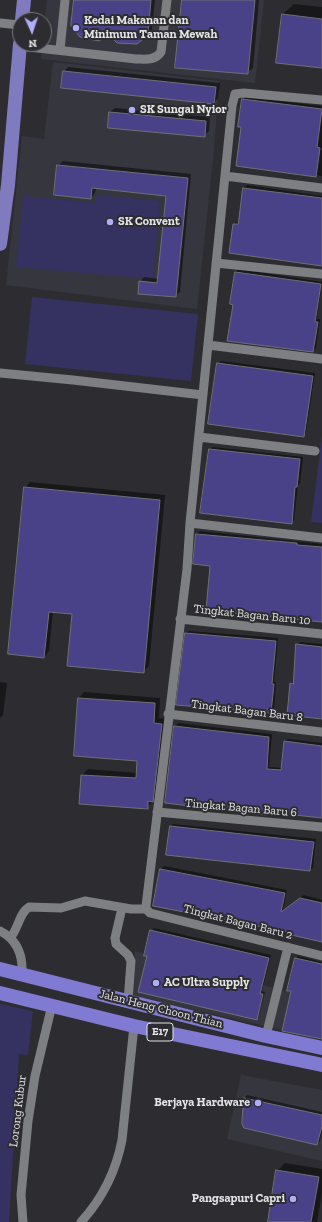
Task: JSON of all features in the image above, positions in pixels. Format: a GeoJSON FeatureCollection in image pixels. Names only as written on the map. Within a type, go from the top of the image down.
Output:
{"type":"FeatureCollection","features":[{"type":"Feature","properties":{"kind":"highway","name":"Jalan Heng Choon Thian"},"geometry":{"type":"LineString","coordinates":[[0,969],[266,1036],[322,1048]]}},
{"type":"Feature","properties":{"kind":"highway","name":"Jalan Heng Choon Thian"},"geometry":{"type":"LineString","coordinates":[[0,993],[134,1026],[322,1065]]}},
{"type":"Feature","properties":{"kind":"main road"},"geometry":{"type":"LineString","coordinates":[[23,12],[24,0]]}},
{"type":"Feature","properties":{"kind":"main road"},"geometry":{"type":"LineString","coordinates":[[0,244],[3,202],[14,122],[19,52]]}},
{"type":"Feature","properties":{"kind":"street"},"geometry":{"type":"LineString","coordinates":[[60,50],[65,0]]}},
{"type":"Feature","properties":{"kind":"street"},"geometry":{"type":"LineString","coordinates":[[52,49],[136,59],[154,58],[161,52],[167,0]]}},
{"type":"Feature","properties":{"kind":"street"},"geometry":{"type":"LineString","coordinates":[[0,23],[12,24]]}},
{"type":"Feature","properties":{"kind":"street"},"geometry":{"type":"LineString","coordinates":[[147,910],[146,906],[168,714],[187,569],[190,523],[232,106],[235,94],[244,93],[322,100]]}},
{"type":"Feature","properties":{"kind":"street"},"geometry":{"type":"LineString","coordinates":[[225,176],[322,188]]}},
{"type":"Feature","properties":{"kind":"street"},"geometry":{"type":"LineString","coordinates":[[216,263],[322,274]]}},
{"type":"Feature","properties":{"kind":"street"},"geometry":{"type":"LineString","coordinates":[[208,345],[322,359]]}},
{"type":"Feature","properties":{"kind":"street"},"geometry":{"type":"LineString","coordinates":[[0,374],[73,380],[203,395]]}},
{"type":"Feature","properties":{"kind":"street"},"geometry":{"type":"LineString","coordinates":[[199,437],[315,451]]}},
{"type":"Feature","properties":{"kind":"street"},"geometry":{"type":"LineString","coordinates":[[190,523],[322,538]]}},
{"type":"Feature","properties":{"kind":"street","name":"Tingkat Bagan Baru 10"},"geometry":{"type":"LineString","coordinates":[[180,619],[322,634]]}},
{"type":"Feature","properties":{"kind":"street","name":"Tingkat Bagan Baru 8"},"geometry":{"type":"LineString","coordinates":[[168,714],[322,732]]}},
{"type":"Feature","properties":{"kind":"street","name":"Tingkat Bagan Baru 6"},"geometry":{"type":"LineString","coordinates":[[157,812],[322,827]]}},
{"type":"Feature","properties":{"kind":"street","name":"Tingkat Bagan Baru 2"},"geometry":{"type":"LineString","coordinates":[[10,938],[17,929],[26,909],[29,907],[61,908],[85,901],[122,908],[147,910],[150,913],[322,956]]}},
{"type":"Feature","properties":{"kind":"street"},"geometry":{"type":"LineString","coordinates":[[122,908],[115,938],[116,944],[128,955],[131,961],[128,1002]]}},
{"type":"Feature","properties":{"kind":"street"},"geometry":{"type":"LineString","coordinates":[[0,931],[10,938],[19,950],[22,964],[22,974]]}},
{"type":"Feature","properties":{"kind":"street"},"geometry":{"type":"LineString","coordinates":[[266,1036],[288,947]]}},
{"type":"Feature","properties":{"kind":"street","name":"Lorong Kubur"},"geometry":{"type":"LineString","coordinates":[[23,1222],[21,1195],[28,1121],[35,1076],[52,1005]]}},
{"type":"Feature","properties":{"kind":"street"},"geometry":{"type":"LineString","coordinates":[[81,1222],[92,1210],[113,1174],[118,1159],[122,1140],[134,1026]]}},
{"type":"Feature","properties":{"kind":"shaded area"},"geometry":{"type":"Polygon","coordinates":[[[47,0],[264,0],[255,83],[41,59],[41,52],[52,52],[52,12],[46,12],[47,0]]]}},
{"type":"Feature","properties":{"kind":"shaded area","name":"SK Convent"},"geometry":{"type":"Polygon","coordinates":[[[53,62],[219,81],[213,159],[197,309],[6,285],[22,136],[44,139],[53,62]]]}},
{"type":"Feature","properties":{"kind":"shaded area"},"geometry":{"type":"Polygon","coordinates":[[[96,195],[160,201],[153,279],[16,267],[23,196],[95,203],[96,195]]]}},
{"type":"Feature","properties":{"kind":"shaded area"},"geometry":{"type":"Polygon","coordinates":[[[32,297],[198,314],[191,381],[25,364],[32,297]]]}},
{"type":"Feature","properties":{"kind":"shaded area"},"geometry":{"type":"Polygon","coordinates":[[[322,436],[322,523],[311,522],[322,436]]]}},
{"type":"Feature","properties":{"kind":"shaded area"},"geometry":{"type":"Polygon","coordinates":[[[135,951],[322,1001],[322,1039],[134,996],[135,951]]]}},
{"type":"Feature","properties":{"kind":"shaded area"},"geometry":{"type":"Polygon","coordinates":[[[0,1004],[33,1011],[28,1055],[19,1054],[9,1222],[0,1222],[0,1004]]]}},
{"type":"Feature","properties":{"kind":"shaded area"},"geometry":{"type":"Polygon","coordinates":[[[241,1075],[322,1090],[322,1161],[227,1139],[241,1075]]]}},
{"type":"Feature","properties":{"kind":"building"},"geometry":{"type":"Polygon","coordinates":[[[74,0],[151,0],[148,35],[137,44],[117,43],[108,34],[99,41],[80,37],[71,26],[74,0]]]}},
{"type":"Feature","properties":{"kind":"building"},"geometry":{"type":"Polygon","coordinates":[[[182,0],[255,0],[248,74],[175,68],[182,0]]]}},
{"type":"Feature","properties":{"kind":"building"},"geometry":{"type":"Polygon","coordinates":[[[282,14],[322,19],[322,68],[276,63],[282,14]]]}},
{"type":"Feature","properties":{"kind":"building"},"geometry":{"type":"Polygon","coordinates":[[[63,71],[216,87],[214,104],[61,88],[63,71]]]}},
{"type":"Feature","properties":{"kind":"building"},"geometry":{"type":"Polygon","coordinates":[[[242,99],[322,109],[317,147],[320,148],[316,177],[236,166],[241,127],[238,127],[242,99]]]}},
{"type":"Feature","properties":{"kind":"building"},"geometry":{"type":"Polygon","coordinates":[[[109,112],[206,121],[205,137],[108,128],[109,112]]]}},
{"type":"Feature","properties":{"kind":"building"},"geometry":{"type":"Polygon","coordinates":[[[57,165],[188,178],[176,297],[138,294],[139,281],[157,283],[166,196],[92,188],[91,199],[54,195],[57,165]]]}},
{"type":"Feature","properties":{"kind":"building"},"geometry":{"type":"Polygon","coordinates":[[[243,188],[322,198],[322,266],[229,253],[233,224],[238,224],[243,188]]]}},
{"type":"Feature","properties":{"kind":"building"},"geometry":{"type":"Polygon","coordinates":[[[235,272],[321,284],[315,322],[318,322],[313,352],[227,341],[233,305],[230,304],[235,272]]]}},
{"type":"Feature","properties":{"kind":"building"},"geometry":{"type":"Polygon","coordinates":[[[217,363],[313,376],[304,437],[208,424],[217,363]]]}},
{"type":"Feature","properties":{"kind":"building"},"geometry":{"type":"Polygon","coordinates":[[[209,449],[300,459],[297,487],[295,487],[292,524],[200,513],[209,449]]]}},
{"type":"Feature","properties":{"kind":"building"},"geometry":{"type":"Polygon","coordinates":[[[24,487],[160,500],[144,673],[67,666],[72,614],[49,612],[44,658],[8,654],[24,487]]]}},
{"type":"Feature","properties":{"kind":"building"},"geometry":{"type":"Polygon","coordinates":[[[196,534],[297,543],[297,545],[322,547],[322,622],[206,610],[210,566],[193,564],[196,534]]]}},
{"type":"Feature","properties":{"kind":"building"},"geometry":{"type":"Polygon","coordinates":[[[185,633],[276,641],[271,713],[176,705],[185,633]]]}},
{"type":"Feature","properties":{"kind":"building"},"geometry":{"type":"Polygon","coordinates":[[[296,644],[322,647],[322,719],[287,715],[290,683],[293,684],[296,644]]]}},
{"type":"Feature","properties":{"kind":"building"},"geometry":{"type":"Polygon","coordinates":[[[78,698],[155,703],[154,723],[162,724],[153,802],[148,801],[148,809],[79,804],[81,775],[136,778],[137,761],[74,756],[78,698]]]}},
{"type":"Feature","properties":{"kind":"building"},"geometry":{"type":"Polygon","coordinates":[[[174,726],[269,737],[267,769],[281,770],[284,741],[322,746],[322,818],[267,812],[266,815],[165,803],[174,726]]]}},
{"type":"Feature","properties":{"kind":"building"},"geometry":{"type":"Polygon","coordinates":[[[170,826],[314,842],[310,871],[166,855],[170,826]]]}},
{"type":"Feature","properties":{"kind":"building"},"geometry":{"type":"Polygon","coordinates":[[[160,869],[285,893],[281,912],[300,898],[322,903],[322,942],[287,934],[288,932],[153,906],[160,869]]]}},
{"type":"Feature","properties":{"kind":"building"},"geometry":{"type":"Polygon","coordinates":[[[150,930],[269,958],[260,994],[263,994],[257,1020],[138,992],[147,956],[144,956],[150,930]]]}},
{"type":"Feature","properties":{"kind":"building"},"geometry":{"type":"Polygon","coordinates":[[[295,958],[322,964],[322,1039],[282,1031],[291,991],[287,991],[295,958]]]}},
{"type":"Feature","properties":{"kind":"building"},"geometry":{"type":"Polygon","coordinates":[[[244,1098],[322,1115],[322,1126],[317,1145],[244,1128],[242,1124],[244,1098]]]}},
{"type":"Feature","properties":{"kind":"building","name":"Pangsapuri Capri"},"geometry":{"type":"Polygon","coordinates":[[[276,1170],[319,1177],[311,1222],[268,1222],[276,1170]]]}},
{"type":"Feature","properties":{"kind":"place","name":"Kedai Makanan dan Minimum Taman Mewah"},"geometry":{"type":"Point","coordinates":[76,28]}},
{"type":"Feature","properties":{"kind":"place","name":"SK Sungai Nyior"},"geometry":{"type":"Point","coordinates":[132,110]}},
{"type":"Feature","properties":{"kind":"place","name":"SK Convent"},"geometry":{"type":"Point","coordinates":[110,222]}},
{"type":"Feature","properties":{"kind":"place","name":"AC Ultra Supply"},"geometry":{"type":"Point","coordinates":[156,983]}},
{"type":"Feature","properties":{"kind":"place","name":"Berjaya Hardware"},"geometry":{"type":"Point","coordinates":[258,1103]}},
{"type":"Feature","properties":{"kind":"place","name":"Pangsapuri Capri"},"geometry":{"type":"Point","coordinates":[293,1199]}}]}
